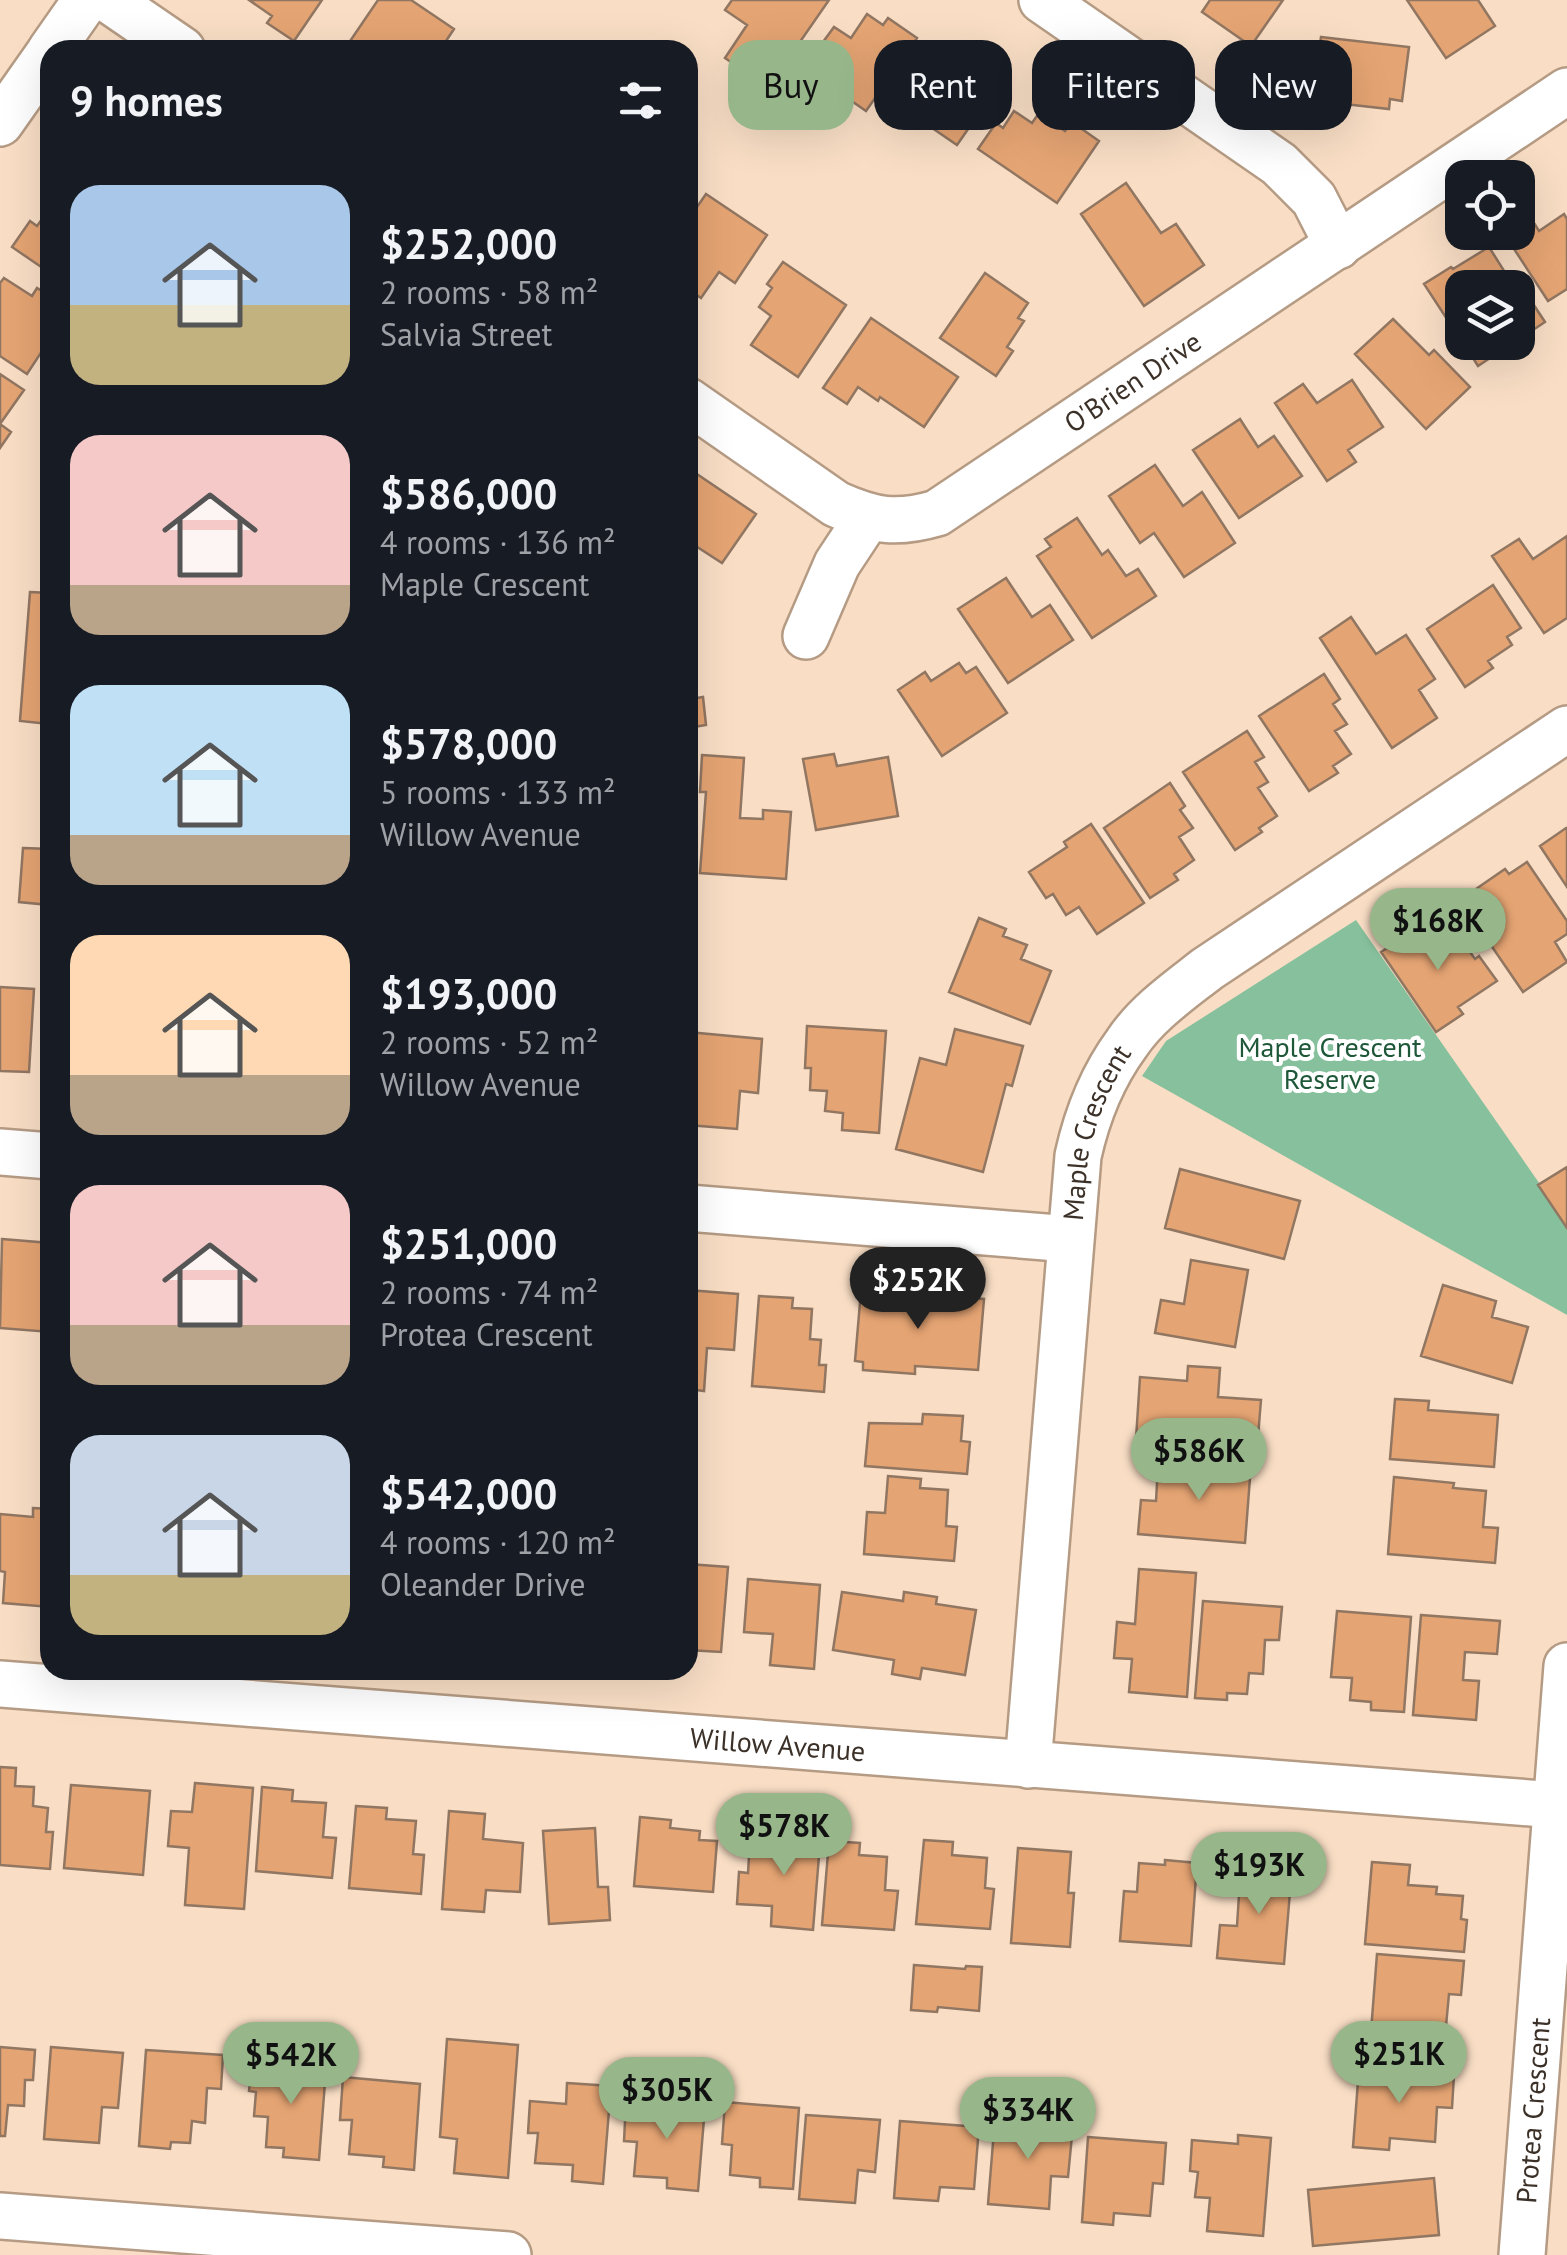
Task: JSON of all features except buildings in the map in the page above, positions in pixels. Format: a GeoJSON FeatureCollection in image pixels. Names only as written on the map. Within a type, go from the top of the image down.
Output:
{"type":"FeatureCollection","features":[{"type":"Feature","properties":{"kind":"street"},"geometry":{"type":"LineString","coordinates":[[59,40],[86,0]]}},
{"type":"Feature","properties":{"kind":"street"},"geometry":{"type":"LineString","coordinates":[[109,0],[167,40]]}},
{"type":"Feature","properties":{"kind":"street"},"geometry":{"type":"LineString","coordinates":[[1042,0],[1279,164],[1314,199],[1338,246]]}},
{"type":"Feature","properties":{"kind":"street"},"geometry":{"type":"LineString","coordinates":[[0,123],[40,67]]}},
{"type":"Feature","properties":{"kind":"street","name":"O'Brien Drive"},"geometry":{"type":"LineString","coordinates":[[698,408],[836,504],[868,518],[900,521],[937,513],[1567,91]]}},
{"type":"Feature","properties":{"kind":"street"},"geometry":{"type":"LineString","coordinates":[[806,636],[837,564],[868,518]]}},
{"type":"Feature","properties":{"kind":"street","name":"Maple Crescent"},"geometry":{"type":"LineString","coordinates":[[1028,1765],[1078,1156],[1086,1120],[1100,1088],[1128,1040],[1207,969],[1567,729]]}},
{"type":"Feature","properties":{"kind":"street"},"geometry":{"type":"LineString","coordinates":[[0,1152],[40,1155]]}},
{"type":"Feature","properties":{"kind":"street"},"geometry":{"type":"LineString","coordinates":[[698,1209],[1070,1239]]}},
{"type":"Feature","properties":{"kind":"street","name":"Protea Crescent"},"geometry":{"type":"LineString","coordinates":[[1522,2255],[1567,1666]]}},
{"type":"Feature","properties":{"kind":"street","name":"Willow Avenue"},"geometry":{"type":"LineString","coordinates":[[0,1684],[1556,1805]]}},
{"type":"Feature","properties":{"kind":"street"},"geometry":{"type":"LineString","coordinates":[[0,2216],[508,2255]]}},
{"type":"Feature","properties":{"kind":"green space","name":"Maple Crescent Reserve"},"geometry":{"type":"Polygon","coordinates":[[[1356,920],[1567,1223],[1567,1315],[1142,1076],[1166,1041],[1356,920]]]}}]}
